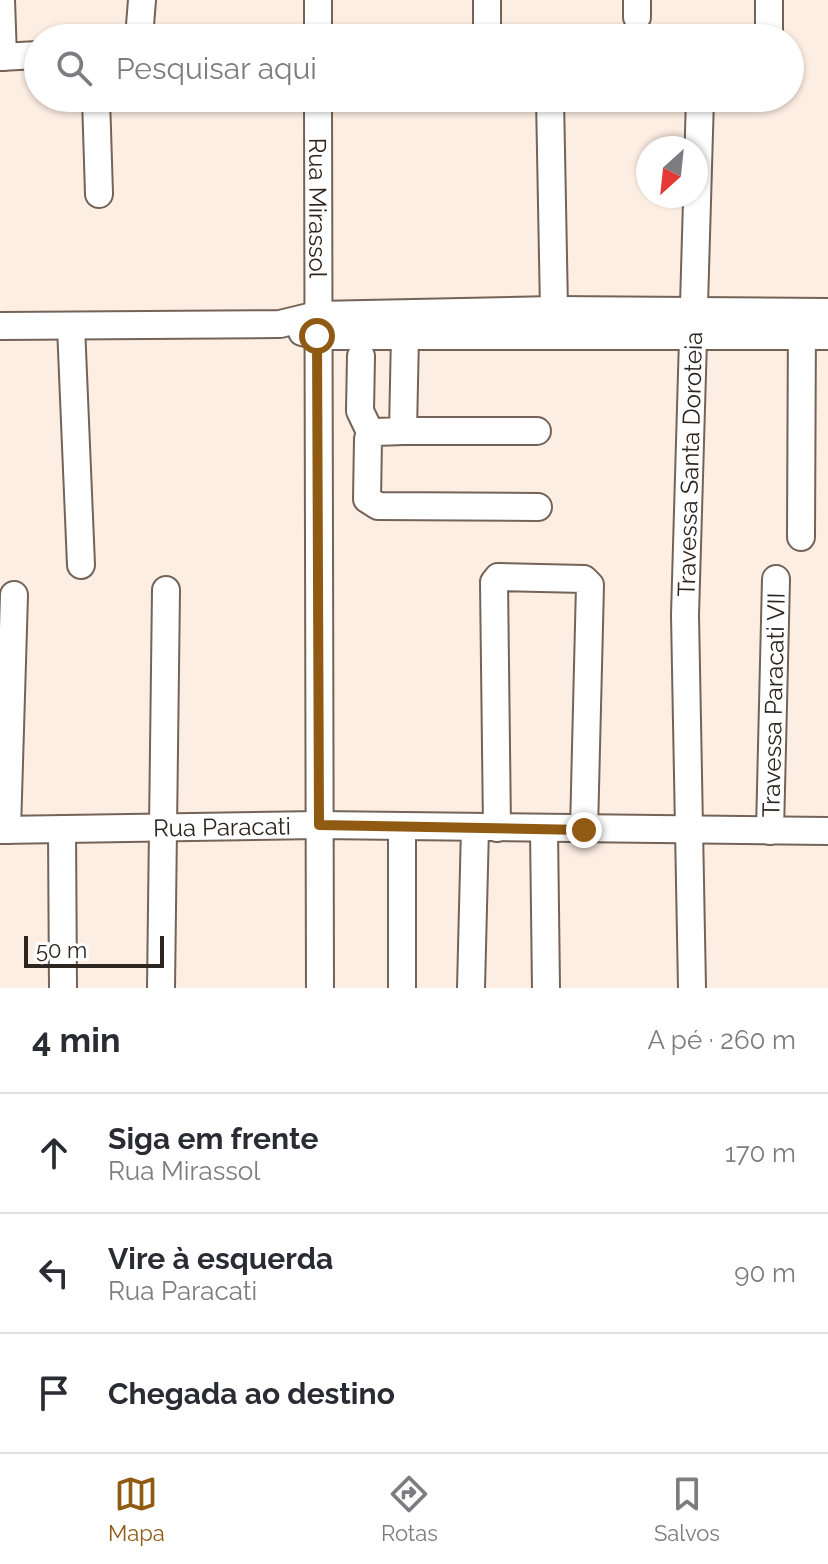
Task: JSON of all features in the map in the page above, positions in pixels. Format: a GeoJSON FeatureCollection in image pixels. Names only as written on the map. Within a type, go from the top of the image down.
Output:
{"type":"FeatureCollection","features":[{"type":"Feature","properties":{"kind":"street"},"geometry":{"type":"LineString","coordinates":[[1,0],[2,57],[24,56]]}},
{"type":"Feature","properties":{"kind":"street"},"geometry":{"type":"LineString","coordinates":[[140,24],[142,0]]}},
{"type":"Feature","properties":{"kind":"street"},"geometry":{"type":"LineString","coordinates":[[318,0],[318,24]]}},
{"type":"Feature","properties":{"kind":"street"},"geometry":{"type":"LineString","coordinates":[[487,0],[487,24]]}},
{"type":"Feature","properties":{"kind":"street"},"geometry":{"type":"LineString","coordinates":[[769,0],[769,24]]}},
{"type":"Feature","properties":{"kind":"street"},"geometry":{"type":"LineString","coordinates":[[96,112],[99,194]]}},
{"type":"Feature","properties":{"kind":"street","name":"Rua Mirassol"},"geometry":{"type":"LineString","coordinates":[[318,112],[320,988]]}},
{"type":"Feature","properties":{"kind":"street"},"geometry":{"type":"LineString","coordinates":[[550,112],[554,310]]}},
{"type":"Feature","properties":{"kind":"street","name":"Travessa Santa Doroteia"},"geometry":{"type":"LineString","coordinates":[[692,988],[685,615],[700,112]]}},
{"type":"Feature","properties":{"kind":"street"},"geometry":{"type":"LineString","coordinates":[[317,326],[554,310],[692,323],[811,328]]}},
{"type":"Feature","properties":{"kind":"street"},"geometry":{"type":"LineString","coordinates":[[801,537],[811,328],[828,312]]}},
{"type":"Feature","properties":{"kind":"street"},"geometry":{"type":"LineString","coordinates":[[0,326],[280,324],[405,335],[692,323]]}},
{"type":"Feature","properties":{"kind":"street"},"geometry":{"type":"LineString","coordinates":[[71,326],[81,565]]}},
{"type":"Feature","properties":{"kind":"street"},"geometry":{"type":"LineString","coordinates":[[403,431],[405,335]]}},
{"type":"Feature","properties":{"kind":"street"},"geometry":{"type":"LineString","coordinates":[[361,356],[360,411],[371,434]]}},
{"type":"Feature","properties":{"kind":"street"},"geometry":{"type":"LineString","coordinates":[[371,434],[403,431],[537,431]]}},
{"type":"Feature","properties":{"kind":"street"},"geometry":{"type":"LineString","coordinates":[[371,434],[366,445],[365,495],[378,506],[538,507]]}},
{"type":"Feature","properties":{"kind":"street"},"geometry":{"type":"LineString","coordinates":[[471,988],[486,828],[494,582],[498,577],[584,579],[590,585],[584,830]]}},
{"type":"Feature","properties":{"kind":"street","name":"Travessa Paracati VII"},"geometry":{"type":"LineString","coordinates":[[770,831],[776,579]]}},
{"type":"Feature","properties":{"kind":"street"},"geometry":{"type":"LineString","coordinates":[[161,988],[166,590]]}},
{"type":"Feature","properties":{"kind":"street"},"geometry":{"type":"LineString","coordinates":[[4,830],[14,595]]}},
{"type":"Feature","properties":{"kind":"street","name":"Rua Paracati"},"geometry":{"type":"LineString","coordinates":[[4,830],[319,825],[584,830],[690,841],[770,831],[828,831]]}},
{"type":"Feature","properties":{"kind":"street"},"geometry":{"type":"LineString","coordinates":[[402,827],[402,988]]}},
{"type":"Feature","properties":{"kind":"street"},"geometry":{"type":"LineString","coordinates":[[62,829],[63,988]]}},
{"type":"Feature","properties":{"kind":"street"},"geometry":{"type":"LineString","coordinates":[[544,830],[546,988]]}},
{"type":"Feature","properties":{"kind":"route"},"geometry":{"type":"LineString","coordinates":[[317,336],[319,825],[584,830]]}}]}
